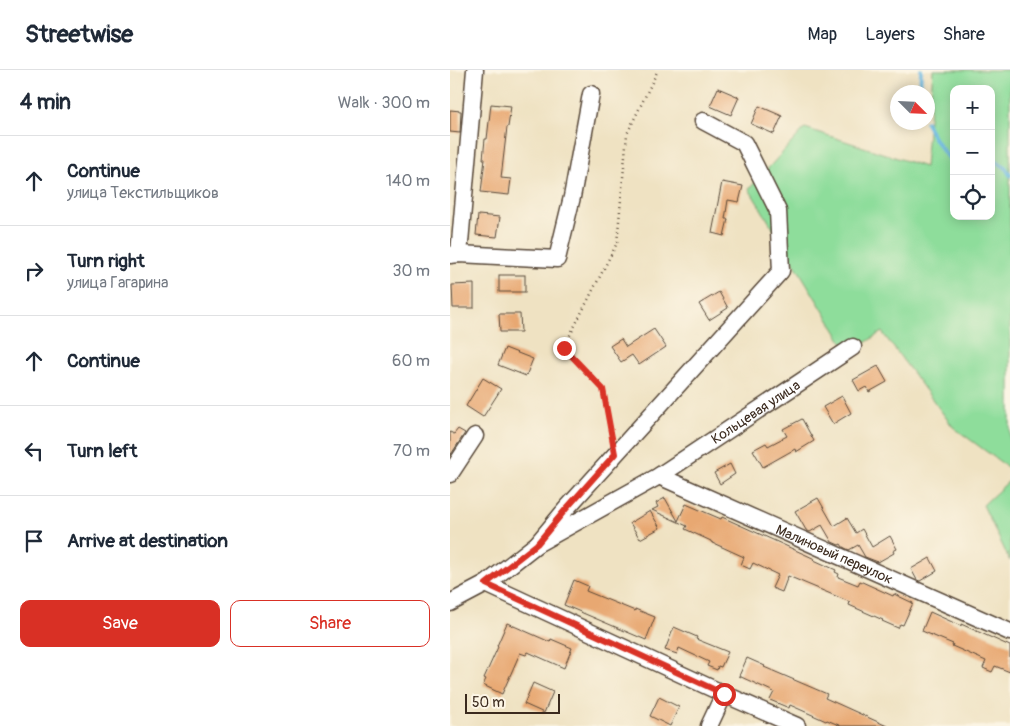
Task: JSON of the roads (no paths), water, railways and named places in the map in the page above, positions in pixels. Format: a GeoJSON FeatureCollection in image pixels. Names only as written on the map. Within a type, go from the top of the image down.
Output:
{"type":"FeatureCollection","features":[{"type":"Feature","properties":{"kind":"street"},"geometry":{"type":"LineString","coordinates":[[475,70],[454,254],[557,259],[572,197],[591,94]]}},
{"type":"Feature","properties":{"kind":"street"},"geometry":{"type":"LineString","coordinates":[[450,603],[486,584],[537,544],[615,454],[781,271],[778,211],[744,143],[703,121]]}},
{"type":"Feature","properties":{"kind":"street","name":"Кольцевая улица"},"geometry":{"type":"LineString","coordinates":[[537,544],[659,476],[853,347]]}},
{"type":"Feature","properties":{"kind":"street"},"geometry":{"type":"LineString","coordinates":[[450,474],[475,436]]}},
{"type":"Feature","properties":{"kind":"street","name":"Малиновый переулок"},"geometry":{"type":"LineString","coordinates":[[659,476],[1010,632]]}},
{"type":"Feature","properties":{"kind":"street"},"geometry":{"type":"LineString","coordinates":[[486,584],[797,726]]}},
{"type":"Feature","properties":{"kind":"street"},"geometry":{"type":"LineString","coordinates":[[709,726],[724,694]]}},
{"type":"Feature","properties":{"kind":"waterway"},"geometry":{"type":"LineString","coordinates":[[920,85],[921,70]]}},
{"type":"Feature","properties":{"kind":"waterway"},"geometry":{"type":"LineString","coordinates":[[929,130],[950,160]]}},
{"type":"Feature","properties":{"kind":"waterway"},"geometry":{"type":"LineString","coordinates":[[995,160],[1005,167],[1010,175]]}}]}
